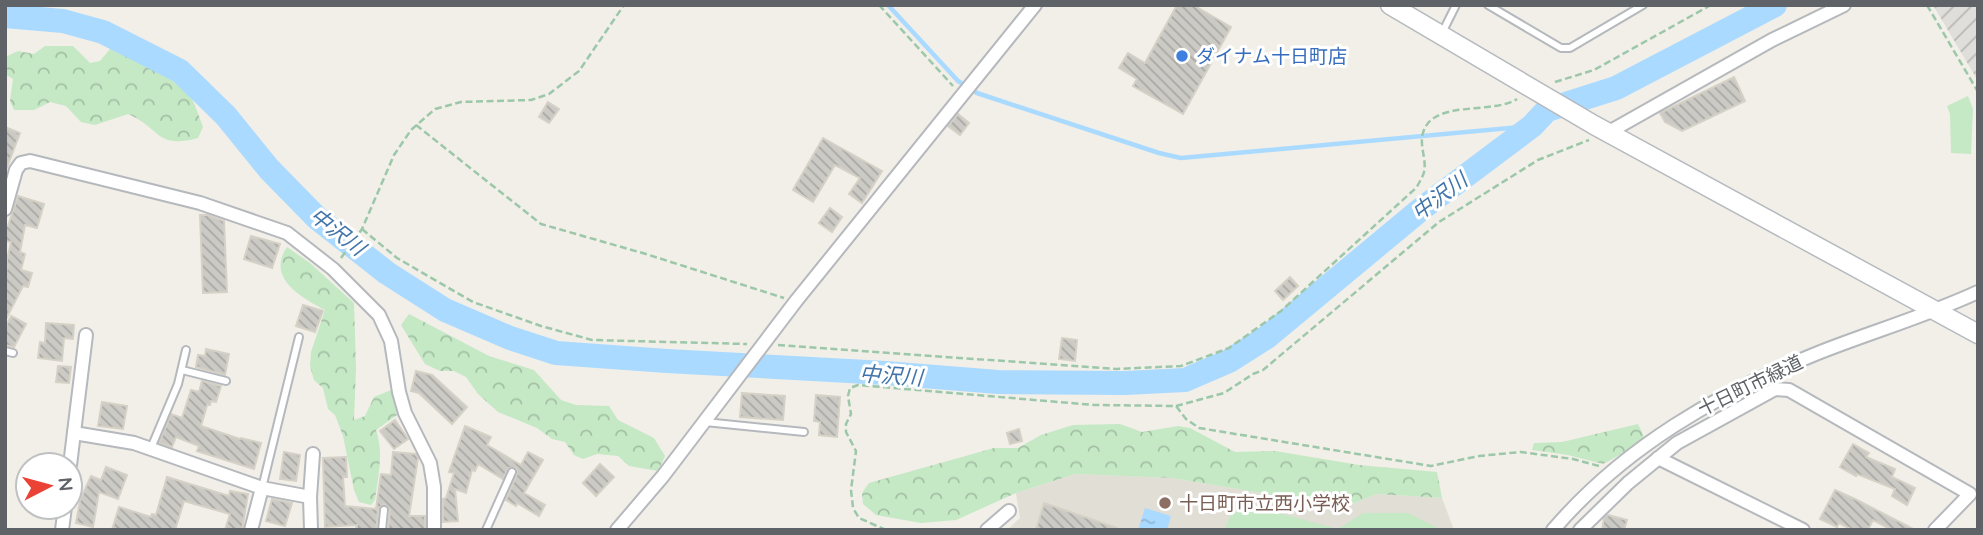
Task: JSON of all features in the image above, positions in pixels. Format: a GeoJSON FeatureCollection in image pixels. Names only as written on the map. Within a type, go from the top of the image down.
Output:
{"type":"FeatureCollection","features":[{"type":"Feature","properties":{"kind":"street"},"geometry":{"type":"LineString","coordinates":[[617,530],[663,477],[796,302],[1035,5]]}},
{"type":"Feature","properties":{"kind":"street"},"geometry":{"type":"LineString","coordinates":[[1390,5],[1601,128],[1978,334]]}},
{"type":"Feature","properties":{"kind":"street"},"geometry":{"type":"LineString","coordinates":[[1601,128],[1844,5]]}},
{"type":"Feature","properties":{"kind":"street"},"geometry":{"type":"LineString","coordinates":[[5,209],[16,170],[21,163],[30,161],[200,203],[287,233],[333,269],[379,315],[391,341],[405,413],[430,463],[434,487],[434,530]]}},
{"type":"Feature","properties":{"kind":"street","name":"十日町市緑道"},"geometry":{"type":"LineString","coordinates":[[1553,530],[1612,470],[1684,417],[1817,354],[1938,310],[1978,292]]}},
{"type":"Feature","properties":{"kind":"street"},"geometry":{"type":"LineString","coordinates":[[72,451],[86,335]]}},
{"type":"Feature","properties":{"kind":"street"},"geometry":{"type":"LineString","coordinates":[[1580,530],[1677,443],[1775,389],[1789,390],[1974,496],[1935,530]]}},
{"type":"Feature","properties":{"kind":"street"},"geometry":{"type":"LineString","coordinates":[[74,433],[134,443],[262,488],[310,497]]}},
{"type":"Feature","properties":{"kind":"street"},"geometry":{"type":"LineString","coordinates":[[312,530],[310,497],[313,454]]}},
{"type":"Feature","properties":{"kind":"street"},"geometry":{"type":"LineString","coordinates":[[1658,458],[1803,530]]}},
{"type":"Feature","properties":{"kind":"street"},"geometry":{"type":"LineString","coordinates":[[251,530],[262,488]]}},
{"type":"Feature","properties":{"kind":"street"},"geometry":{"type":"LineString","coordinates":[[987,530],[1009,511]]}},
{"type":"Feature","properties":{"kind":"lane"},"geometry":{"type":"LineString","coordinates":[[1441,35],[1456,5]]}},
{"type":"Feature","properties":{"kind":"lane"},"geometry":{"type":"LineString","coordinates":[[1488,5],[1561,47],[1570,47],[1643,5]]}},
{"type":"Feature","properties":{"kind":"lane"},"geometry":{"type":"LineString","coordinates":[[262,488],[299,337]]}},
{"type":"Feature","properties":{"kind":"lane"},"geometry":{"type":"LineString","coordinates":[[151,448],[182,370],[186,350]]}},
{"type":"Feature","properties":{"kind":"lane"},"geometry":{"type":"LineString","coordinates":[[182,370],[226,381]]}},
{"type":"Feature","properties":{"kind":"lane"},"geometry":{"type":"LineString","coordinates":[[705,422],[804,432]]}},
{"type":"Feature","properties":{"kind":"lane"},"geometry":{"type":"LineString","coordinates":[[486,530],[512,472]]}},
{"type":"Feature","properties":{"kind":"lane"},"geometry":{"type":"LineString","coordinates":[[382,530],[384,510]]}},
{"type":"Feature","properties":{"kind":"path"},"geometry":{"type":"LineString","coordinates":[[333,269],[362,229],[394,155],[416,125],[435,108],[461,102],[531,100],[549,94],[579,71],[624,5]]}},
{"type":"Feature","properties":{"kind":"path"},"geometry":{"type":"LineString","coordinates":[[879,5],[962,96]]}},
{"type":"Feature","properties":{"kind":"path"},"geometry":{"type":"LineString","coordinates":[[362,229],[397,258],[473,302],[541,326],[592,340],[1116,369],[1181,366],[1229,348],[1281,311],[1416,187],[1424,172],[1422,133],[1431,118],[1444,112],[1508,105],[1539,93],[1594,70],[1712,5]]}},
{"type":"Feature","properties":{"kind":"path"},"geometry":{"type":"LineString","coordinates":[[1927,5],[1978,92]]}},
{"type":"Feature","properties":{"kind":"path"},"geometry":{"type":"LineString","coordinates":[[416,125],[541,224],[796,302]]}},
{"type":"Feature","properties":{"kind":"path"},"geometry":{"type":"LineString","coordinates":[[886,530],[859,518],[853,508],[851,490],[856,451],[846,432],[846,424],[851,414],[848,396],[850,388],[858,385],[1094,405],[1176,406],[1224,393],[1263,370],[1439,222],[1538,160],[1601,128]]}},
{"type":"Feature","properties":{"kind":"path"},"geometry":{"type":"LineString","coordinates":[[1176,406],[1186,419],[1199,428],[1431,467],[1479,456],[1521,452],[1573,459],[1612,470]]}},
{"type":"Feature","properties":{"kind":"shaded area"},"geometry":{"type":"Polygon","coordinates":[[[1933,5],[1978,5],[1978,81],[1933,5]]]}},
{"type":"Feature","properties":{"kind":"shaded area","name":"十日町市立西小学校"},"geometry":{"type":"Polygon","coordinates":[[[1075,474],[1172,478],[1339,509],[1377,494],[1442,498],[1454,530],[1007,530],[1020,518],[1016,493],[1075,474]]]}},
{"type":"Feature","properties":{"kind":"green space"},"geometry":{"type":"Polygon","coordinates":[[[45,46],[73,46],[90,63],[100,61],[110,49],[131,53],[154,64],[176,80],[192,100],[203,127],[198,138],[184,141],[166,139],[128,114],[95,125],[81,122],[66,106],[50,102],[34,110],[14,110],[10,101],[13,79],[5,74],[5,57],[18,51],[34,54],[45,46]]]}},
{"type":"Feature","properties":{"kind":"green space"},"geometry":{"type":"Polygon","coordinates":[[[1968,96],[1973,109],[1971,154],[1951,153],[1950,114],[1947,106],[1968,96]]]}},
{"type":"Feature","properties":{"kind":"green space"},"geometry":{"type":"Polygon","coordinates":[[[287,247],[310,263],[354,303],[354,420],[365,416],[374,397],[391,390],[397,415],[376,430],[380,465],[375,500],[371,505],[359,502],[343,436],[335,415],[328,409],[323,388],[314,380],[310,366],[311,352],[325,310],[297,293],[283,277],[282,258],[287,247]]]}},
{"type":"Feature","properties":{"kind":"green space"},"geometry":{"type":"Polygon","coordinates":[[[409,314],[489,356],[534,370],[561,400],[576,405],[609,406],[618,420],[654,438],[665,456],[658,471],[629,466],[618,456],[597,454],[583,459],[574,455],[565,442],[552,439],[537,428],[498,412],[478,394],[466,377],[454,371],[440,371],[425,364],[401,325],[409,314]]]}},
{"type":"Feature","properties":{"kind":"green space"},"geometry":{"type":"Polygon","coordinates":[[[1120,424],[1142,432],[1178,426],[1190,428],[1235,452],[1275,451],[1359,465],[1437,472],[1442,498],[1377,494],[1339,509],[1172,478],[1075,474],[1016,493],[956,520],[921,523],[876,515],[863,504],[862,493],[869,483],[994,448],[1018,448],[1041,435],[1073,425],[1120,424]]]}},
{"type":"Feature","properties":{"kind":"green space"},"geometry":{"type":"Polygon","coordinates":[[[1638,424],[1646,441],[1603,464],[1532,450],[1534,443],[1562,442],[1638,424]]]}},
{"type":"Feature","properties":{"kind":"green space"},"geometry":{"type":"Polygon","coordinates":[[[1256,507],[1338,529],[1363,513],[1408,513],[1442,530],[1224,530],[1234,508],[1256,507]]]}},
{"type":"Feature","properties":{"kind":"water"},"geometry":{"type":"Polygon","coordinates":[[[1145,508],[1171,516],[1167,530],[1138,530],[1145,508]]]}},
{"type":"Feature","properties":{"kind":"building","name":"ダイナム十日町店"},"geometry":{"type":"Polygon","coordinates":[[[1177,5],[1193,5],[1231,27],[1183,114],[1133,86],[1137,79],[1119,68],[1128,53],[1145,63],[1177,5]]]}},
{"type":"Feature","properties":{"kind":"building"},"geometry":{"type":"Polygon","coordinates":[[[1734,77],[1745,101],[1682,131],[1665,122],[1660,113],[1734,77]]]}},
{"type":"Feature","properties":{"kind":"building"},"geometry":{"type":"Polygon","coordinates":[[[548,102],[559,109],[549,123],[539,117],[548,102]]]}},
{"type":"Feature","properties":{"kind":"building"},"geometry":{"type":"Polygon","coordinates":[[[958,114],[969,123],[960,135],[948,126],[958,114]]]}},
{"type":"Feature","properties":{"kind":"building"},"geometry":{"type":"Polygon","coordinates":[[[5,127],[20,133],[6,170],[5,170],[5,127]]]}},
{"type":"Feature","properties":{"kind":"building"},"geometry":{"type":"Polygon","coordinates":[[[823,138],[882,171],[862,203],[849,194],[860,178],[835,165],[813,202],[793,190],[823,138]]]}},
{"type":"Feature","properties":{"kind":"building"},"geometry":{"type":"Polygon","coordinates":[[[18,196],[44,204],[37,228],[25,225],[20,252],[25,254],[21,270],[32,273],[28,287],[23,286],[5,321],[5,275],[11,242],[5,241],[5,226],[8,226],[18,196]]]}},
{"type":"Feature","properties":{"kind":"building"},"geometry":{"type":"Polygon","coordinates":[[[830,208],[842,217],[832,232],[819,223],[830,208]]]}},
{"type":"Feature","properties":{"kind":"building"},"geometry":{"type":"Polygon","coordinates":[[[200,215],[224,221],[227,292],[203,293],[200,215]]]}},
{"type":"Feature","properties":{"kind":"building"},"geometry":{"type":"Polygon","coordinates":[[[251,236],[280,244],[272,268],[244,259],[251,236]]]}},
{"type":"Feature","properties":{"kind":"building"},"geometry":{"type":"Polygon","coordinates":[[[1290,277],[1298,286],[1283,300],[1275,291],[1290,277]]]}},
{"type":"Feature","properties":{"kind":"building"},"geometry":{"type":"Polygon","coordinates":[[[303,305],[323,311],[315,332],[296,326],[303,305]]]}},
{"type":"Feature","properties":{"kind":"building"},"geometry":{"type":"Polygon","coordinates":[[[11,316],[26,324],[14,347],[5,345],[5,328],[11,316]]]}},
{"type":"Feature","properties":{"kind":"building"},"geometry":{"type":"Polygon","coordinates":[[[46,323],[74,325],[73,339],[64,338],[62,361],[38,358],[40,342],[45,343],[46,323]]]}},
{"type":"Feature","properties":{"kind":"building"},"geometry":{"type":"Polygon","coordinates":[[[1062,338],[1077,340],[1075,361],[1059,359],[1062,338]]]}},
{"type":"Feature","properties":{"kind":"building"},"geometry":{"type":"Polygon","coordinates":[[[206,349],[229,354],[225,375],[196,367],[198,355],[205,356],[206,349]]]}},
{"type":"Feature","properties":{"kind":"building"},"geometry":{"type":"Polygon","coordinates":[[[58,366],[71,367],[69,383],[56,382],[58,366]]]}},
{"type":"Feature","properties":{"kind":"building"},"geometry":{"type":"Polygon","coordinates":[[[416,371],[432,375],[467,407],[452,424],[419,393],[411,391],[416,371]]]}},
{"type":"Feature","properties":{"kind":"building"},"geometry":{"type":"Polygon","coordinates":[[[202,381],[221,386],[216,402],[211,401],[210,405],[207,405],[201,426],[261,443],[254,469],[197,451],[199,446],[176,437],[172,447],[159,443],[171,414],[182,418],[191,390],[199,392],[202,381]]]}},
{"type":"Feature","properties":{"kind":"building"},"geometry":{"type":"Polygon","coordinates":[[[742,393],[785,396],[783,420],[740,417],[742,393]]]}},
{"type":"Feature","properties":{"kind":"building"},"geometry":{"type":"Polygon","coordinates":[[[816,395],[840,397],[837,437],[819,435],[820,422],[814,421],[816,395]]]}},
{"type":"Feature","properties":{"kind":"building"},"geometry":{"type":"Polygon","coordinates":[[[102,402],[127,406],[123,429],[98,426],[102,402]]]}},
{"type":"Feature","properties":{"kind":"building"},"geometry":{"type":"Polygon","coordinates":[[[395,420],[408,439],[394,449],[380,431],[395,420]]]}},
{"type":"Feature","properties":{"kind":"building"},"geometry":{"type":"Polygon","coordinates":[[[465,426],[491,437],[487,445],[521,465],[528,452],[543,460],[524,493],[545,505],[539,516],[506,500],[517,474],[516,468],[508,468],[503,479],[478,464],[475,471],[472,470],[466,493],[455,489],[458,521],[443,522],[443,499],[446,498],[454,473],[449,472],[465,426]]]}},
{"type":"Feature","properties":{"kind":"building"},"geometry":{"type":"Polygon","coordinates":[[[1019,429],[1022,441],[1010,444],[1007,433],[1019,429]]]}},
{"type":"Feature","properties":{"kind":"building"},"geometry":{"type":"Polygon","coordinates":[[[1853,444],[1869,453],[1866,457],[1895,469],[1892,477],[1915,488],[1907,505],[1892,496],[1895,489],[1857,474],[1856,476],[1840,467],[1853,444]]]}},
{"type":"Feature","properties":{"kind":"building"},"geometry":{"type":"Polygon","coordinates":[[[284,452],[300,455],[296,481],[280,479],[284,452]]]}},
{"type":"Feature","properties":{"kind":"building"},"geometry":{"type":"Polygon","coordinates":[[[393,452],[416,454],[418,458],[409,516],[425,516],[425,530],[388,530],[390,510],[384,504],[378,509],[376,530],[356,530],[357,525],[325,527],[323,458],[346,457],[347,477],[343,477],[345,506],[376,509],[381,474],[391,475],[393,452]]]}},
{"type":"Feature","properties":{"kind":"building"},"geometry":{"type":"Polygon","coordinates":[[[600,464],[614,477],[596,496],[583,483],[600,464]]]}},
{"type":"Feature","properties":{"kind":"building"},"geometry":{"type":"Polygon","coordinates":[[[106,467],[127,475],[118,499],[99,492],[93,527],[76,523],[84,521],[84,491],[91,476],[101,480],[106,467]]]}},
{"type":"Feature","properties":{"kind":"building"},"geometry":{"type":"Polygon","coordinates":[[[167,477],[229,496],[230,491],[248,494],[242,530],[225,530],[230,514],[184,501],[175,530],[112,530],[119,507],[151,517],[152,514],[156,515],[167,477]]]}},
{"type":"Feature","properties":{"kind":"building"},"geometry":{"type":"Polygon","coordinates":[[[1835,490],[1915,530],[1892,530],[1873,520],[1868,530],[1853,530],[1839,523],[1837,527],[1820,519],[1835,490]]]}},
{"type":"Feature","properties":{"kind":"building"},"geometry":{"type":"Polygon","coordinates":[[[272,499],[292,503],[285,526],[266,521],[272,499]]]}},
{"type":"Feature","properties":{"kind":"building"},"geometry":{"type":"Polygon","coordinates":[[[1044,503],[1117,528],[1117,530],[1036,530],[1044,503]]]}},
{"type":"Feature","properties":{"kind":"building"},"geometry":{"type":"Polygon","coordinates":[[[1608,515],[1627,520],[1624,530],[1602,530],[1604,518],[1608,515]]]}},
{"type":"Feature","properties":{"kind":"waterway"},"geometry":{"type":"LineString","coordinates":[[888,5],[958,81],[977,93],[1181,158],[1532,126]]}},
{"type":"Feature","properties":{"kind":"waterway","name":"中沢川"},"geometry":{"type":"LineString","coordinates":[[5,16],[63,21],[103,32],[180,71],[226,116],[269,169],[317,218],[387,273],[445,310],[510,338],[556,353],[998,382],[1125,383],[1185,380],[1229,361],[1267,337],[1420,210],[1532,126],[1547,110],[1616,88],[1775,5]]}},
{"type":"Feature","properties":{"kind":"place","name":"ダイナム十日町店"},"geometry":{"type":"Point","coordinates":[1182,56]}},
{"type":"Feature","properties":{"kind":"place","name":"十日町市立西小学校"},"geometry":{"type":"Point","coordinates":[1165,503]}}]}
